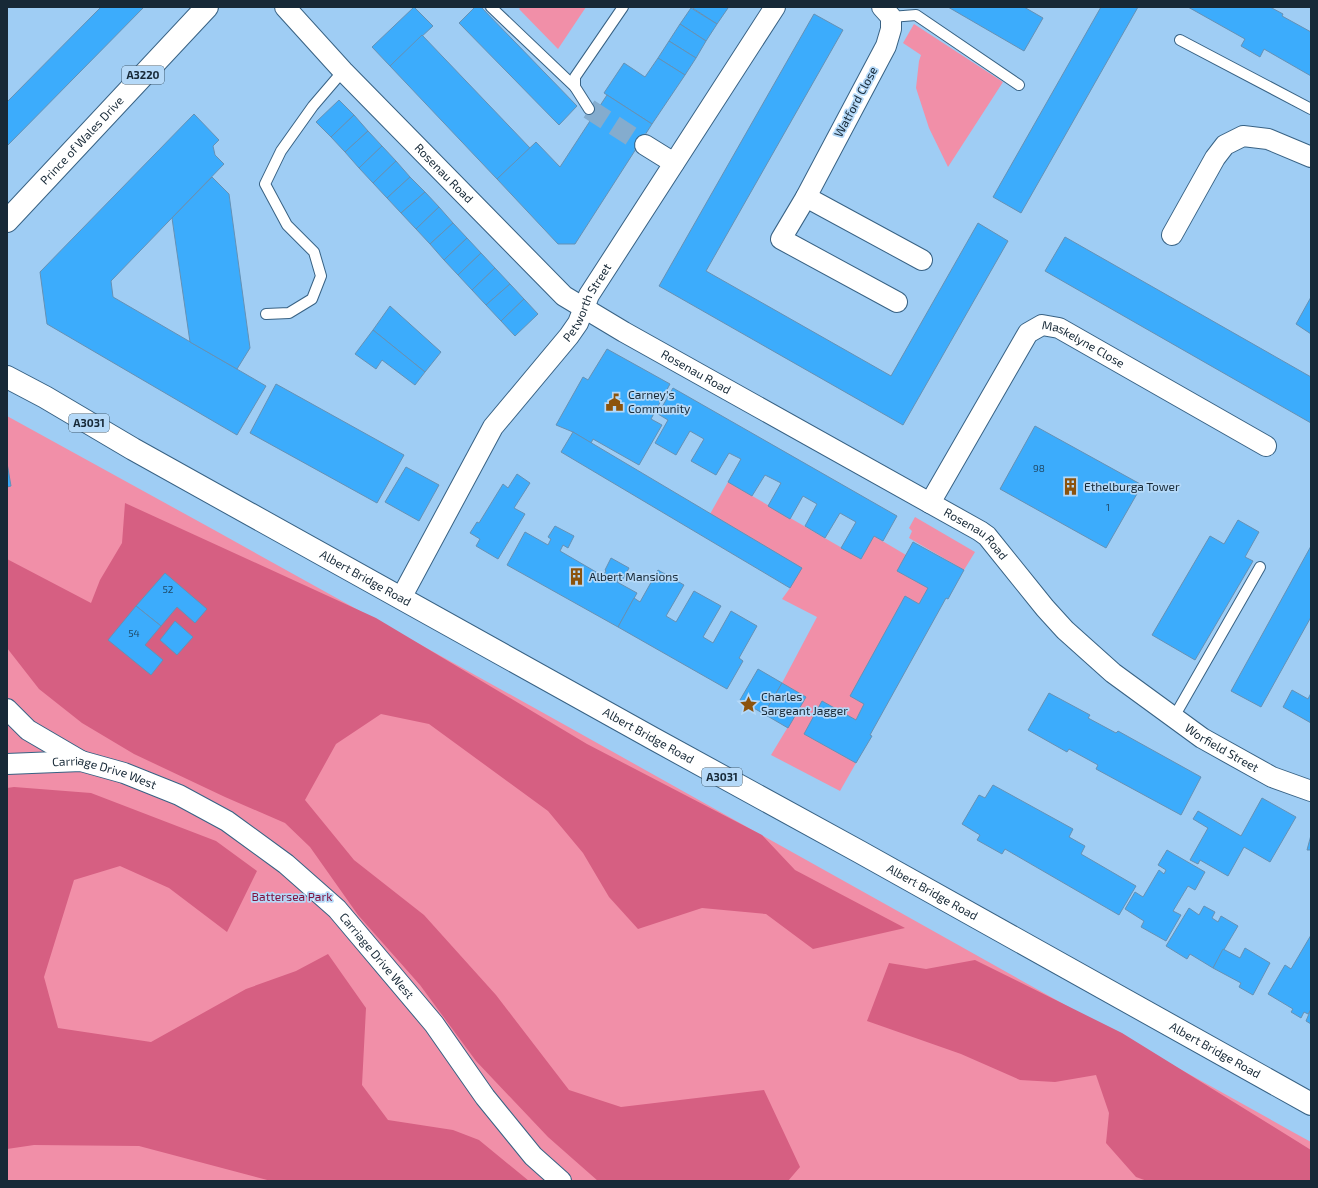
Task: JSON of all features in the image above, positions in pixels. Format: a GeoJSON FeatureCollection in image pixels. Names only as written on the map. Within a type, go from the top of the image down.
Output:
{"type":"FeatureCollection","features":[{"type":"Feature","properties":{"kind":"main road","name":"Prince of Wales Drive"},"geometry":{"type":"LineString","coordinates":[[7,221],[207,7]]}},
{"type":"Feature","properties":{"kind":"main road","name":"Albert Bridge Road"},"geometry":{"type":"LineString","coordinates":[[7,377],[1311,1104]]}},
{"type":"Feature","properties":{"kind":"street","name":"Rosenau Road"},"geometry":{"type":"LineString","coordinates":[[285,7],[342,71],[564,296],[630,336],[987,536],[1045,608],[1065,630],[1113,673],[1139,692]]}},
{"type":"Feature","properties":{"kind":"street","name":"Petworth Street"},"geometry":{"type":"LineString","coordinates":[[401,598],[493,427],[569,336],[578,323],[589,294],[775,7]]}},
{"type":"Feature","properties":{"kind":"street","name":"Watford Close"},"geometry":{"type":"LineString","coordinates":[[887,12],[891,29],[886,46],[806,197],[782,239],[897,302]]}},
{"type":"Feature","properties":{"kind":"street"},"geometry":{"type":"LineString","coordinates":[[1172,235],[1215,158],[1226,146],[1243,136],[1268,139],[1311,157]]}},
{"type":"Feature","properties":{"kind":"street"},"geometry":{"type":"LineString","coordinates":[[645,145],[674,163]]}},
{"type":"Feature","properties":{"kind":"street"},"geometry":{"type":"LineString","coordinates":[[806,197],[922,260]]}},
{"type":"Feature","properties":{"kind":"street","name":"Maskelyne Close"},"geometry":{"type":"LineString","coordinates":[[930,503],[1028,333],[1042,325],[1060,328],[1266,446]]}},
{"type":"Feature","properties":{"kind":"street","name":"Worfield Street"},"geometry":{"type":"LineString","coordinates":[[1139,692],[1202,738],[1272,777],[1311,790]]}},
{"type":"Feature","properties":{"kind":"street"},"geometry":{"type":"LineString","coordinates":[[7,709],[28,730],[81,761]]}},
{"type":"Feature","properties":{"kind":"street","name":"Carriage Drive West"},"geometry":{"type":"LineString","coordinates":[[7,764],[81,761],[124,773],[179,794],[227,821],[286,864],[337,909],[434,1024],[485,1097],[533,1156],[561,1181]]}},
{"type":"Feature","properties":{"kind":"lane"},"geometry":{"type":"LineString","coordinates":[[491,7],[574,88],[589,109]]}},
{"type":"Feature","properties":{"kind":"lane"},"geometry":{"type":"LineString","coordinates":[[574,88],[575,77],[623,7]]}},
{"type":"Feature","properties":{"kind":"lane"},"geometry":{"type":"LineString","coordinates":[[887,12],[916,15],[1019,85]]}},
{"type":"Feature","properties":{"kind":"lane"},"geometry":{"type":"LineString","coordinates":[[1180,40],[1311,109]]}},
{"type":"Feature","properties":{"kind":"lane"},"geometry":{"type":"LineString","coordinates":[[266,314],[289,312],[312,299],[321,276],[314,252],[287,225],[265,184],[281,151],[313,106],[342,71]]}},
{"type":"Feature","properties":{"kind":"lane"},"geometry":{"type":"LineString","coordinates":[[1174,718],[1260,567]]}},
{"type":"Feature","properties":{"kind":"green space"},"geometry":{"type":"Polygon","coordinates":[[[521,7],[586,7],[558,49],[519,9],[521,7]]]}},
{"type":"Feature","properties":{"kind":"green space"},"geometry":{"type":"Polygon","coordinates":[[[914,24],[1003,82],[948,167],[929,128],[916,88],[921,55],[903,43],[914,24]]]}},
{"type":"Feature","properties":{"kind":"green space","name":"Battersea Park"},"geometry":{"type":"Polygon","coordinates":[[[7,416],[1311,1142],[1311,1181],[7,1181],[7,416]]]}},
{"type":"Feature","properties":{"kind":"green space"},"geometry":{"type":"Polygon","coordinates":[[[728,482],[861,559],[874,536],[906,555],[897,571],[928,588],[919,604],[905,596],[850,696],[864,704],[856,720],[822,701],[804,734],[856,763],[840,791],[771,755],[806,697],[782,683],[817,617],[782,599],[790,588],[710,514],[728,482]]]}},
{"type":"Feature","properties":{"kind":"green space"},"geometry":{"type":"Polygon","coordinates":[[[915,517],[975,552],[964,570],[909,538],[912,531],[909,528],[915,517]]]}},
{"type":"Feature","properties":{"kind":"shaded area"},"geometry":{"type":"Polygon","coordinates":[[[125,503],[376,618],[587,744],[762,835],[795,870],[905,928],[813,949],[766,914],[702,908],[638,929],[609,897],[583,853],[548,811],[429,724],[381,714],[336,744],[305,800],[354,860],[424,915],[496,995],[569,1090],[621,1107],[764,1090],[800,1167],[788,1181],[598,1181],[548,1137],[476,1061],[420,985],[358,915],[310,847],[285,823],[225,797],[134,754],[82,723],[39,689],[7,648],[7,559],[91,603],[100,580],[122,543],[125,503]]]}},
{"type":"Feature","properties":{"kind":"shaded area"},"geometry":{"type":"Polygon","coordinates":[[[14,787],[91,793],[216,841],[257,871],[227,932],[169,888],[120,866],[74,880],[44,977],[58,1028],[151,1042],[246,989],[296,971],[328,954],[366,1008],[362,1085],[388,1120],[453,1130],[479,1140],[529,1181],[271,1181],[139,1146],[34,1145],[7,1149],[7,788],[14,787]]]}},
{"type":"Feature","properties":{"kind":"shaded area"},"geometry":{"type":"Polygon","coordinates":[[[975,960],[1122,1033],[1311,1150],[1311,1181],[1147,1181],[1136,1177],[1106,1143],[1109,1113],[1096,1075],[1055,1082],[1020,1080],[961,1054],[867,1021],[889,963],[926,969],[975,960]]]}},
{"type":"Feature","properties":{"kind":"building"},"geometry":{"type":"Polygon","coordinates":[[[101,7],[144,7],[7,146],[7,102],[101,7]]]}},
{"type":"Feature","properties":{"kind":"building"},"geometry":{"type":"Polygon","coordinates":[[[414,7],[433,26],[390,66],[372,47],[414,7]]]}},
{"type":"Feature","properties":{"kind":"building"},"geometry":{"type":"Polygon","coordinates":[[[475,7],[481,7],[577,106],[559,125],[459,23],[475,7]]]}},
{"type":"Feature","properties":{"kind":"building"},"geometry":{"type":"Polygon","coordinates":[[[691,7],[727,7],[728,8],[717,24],[691,7]]]}},
{"type":"Feature","properties":{"kind":"building"},"geometry":{"type":"Polygon","coordinates":[[[948,7],[1024,7],[1043,18],[1024,51],[948,7]]]}},
{"type":"Feature","properties":{"kind":"building"},"geometry":{"type":"Polygon","coordinates":[[[1101,7],[1138,7],[1021,213],[993,197],[1101,7]]]}},
{"type":"Feature","properties":{"kind":"building"},"geometry":{"type":"Polygon","coordinates":[[[1188,7],[1270,7],[1283,14],[1282,16],[1311,32],[1311,76],[1264,49],[1260,57],[1241,46],[1245,39],[1188,7]]]}},
{"type":"Feature","properties":{"kind":"building"},"geometry":{"type":"Polygon","coordinates":[[[691,8],[717,24],[706,41],[680,24],[691,8]]]}},
{"type":"Feature","properties":{"kind":"building"},"geometry":{"type":"Polygon","coordinates":[[[814,14],[843,30],[706,271],[891,376],[978,223],[1008,241],[903,425],[659,286],[814,14]]]}},
{"type":"Feature","properties":{"kind":"building"},"geometry":{"type":"Polygon","coordinates":[[[680,24],[706,41],[696,58],[669,41],[680,24]]]}},
{"type":"Feature","properties":{"kind":"building"},"geometry":{"type":"Polygon","coordinates":[[[422,35],[530,148],[497,179],[390,66],[422,35]]]}},
{"type":"Feature","properties":{"kind":"building"},"geometry":{"type":"Polygon","coordinates":[[[669,41],[696,58],[685,75],[658,58],[669,41]]]}},
{"type":"Feature","properties":{"kind":"building"},"geometry":{"type":"Polygon","coordinates":[[[658,58],[685,75],[652,124],[604,93],[624,63],[645,77],[658,58]]]}},
{"type":"Feature","properties":{"kind":"building"},"geometry":{"type":"Polygon","coordinates":[[[607,95],[652,124],[575,244],[558,244],[497,179],[536,142],[560,167],[607,95]]]}},
{"type":"Feature","properties":{"kind":"building"},"geometry":{"type":"Polygon","coordinates":[[[339,100],[354,115],[331,137],[316,122],[339,100]]]}},
{"type":"Feature","properties":{"kind":"building"},"geometry":{"type":"Polygon","coordinates":[[[194,114],[219,140],[213,146],[215,155],[224,164],[111,281],[113,297],[266,386],[237,435],[47,324],[40,272],[194,114]]]}},
{"type":"Feature","properties":{"kind":"building"},"geometry":{"type":"Polygon","coordinates":[[[354,115],[368,131],[345,152],[331,137],[354,115]]]}},
{"type":"Feature","properties":{"kind":"building"},"geometry":{"type":"Polygon","coordinates":[[[368,131],[382,146],[359,168],[345,152],[368,131]]]}},
{"type":"Feature","properties":{"kind":"building"},"geometry":{"type":"Polygon","coordinates":[[[382,146],[396,161],[373,183],[359,168],[382,146]]]}},
{"type":"Feature","properties":{"kind":"building"},"geometry":{"type":"Polygon","coordinates":[[[396,161],[410,177],[387,198],[373,183],[396,161]]]}},
{"type":"Feature","properties":{"kind":"building"},"geometry":{"type":"Polygon","coordinates":[[[212,177],[229,194],[250,348],[237,369],[190,342],[172,218],[212,177]]]}},
{"type":"Feature","properties":{"kind":"building"},"geometry":{"type":"Polygon","coordinates":[[[410,177],[425,192],[401,213],[387,198],[410,177]]]}},
{"type":"Feature","properties":{"kind":"building"},"geometry":{"type":"Polygon","coordinates":[[[425,192],[439,207],[416,229],[401,213],[425,192]]]}},
{"type":"Feature","properties":{"kind":"building"},"geometry":{"type":"Polygon","coordinates":[[[439,207],[453,223],[430,244],[416,229],[439,207]]]}},
{"type":"Feature","properties":{"kind":"building"},"geometry":{"type":"Polygon","coordinates":[[[453,223],[467,238],[444,260],[430,244],[453,223]]]}},
{"type":"Feature","properties":{"kind":"building"},"geometry":{"type":"Polygon","coordinates":[[[1065,237],[1311,377],[1311,423],[1045,271],[1065,237]]]}},
{"type":"Feature","properties":{"kind":"building"},"geometry":{"type":"Polygon","coordinates":[[[467,238],[481,253],[458,275],[444,260],[467,238]]]}},
{"type":"Feature","properties":{"kind":"building"},"geometry":{"type":"Polygon","coordinates":[[[481,253],[495,268],[472,290],[458,275],[481,253]]]}},
{"type":"Feature","properties":{"kind":"building"},"geometry":{"type":"Polygon","coordinates":[[[495,268],[510,284],[486,305],[472,290],[495,268]]]}},
{"type":"Feature","properties":{"kind":"building"},"geometry":{"type":"Polygon","coordinates":[[[510,284],[524,299],[501,321],[486,305],[510,284]]]}},
{"type":"Feature","properties":{"kind":"building"},"geometry":{"type":"Polygon","coordinates":[[[1311,297],[1311,334],[1296,324],[1311,297]]]}},
{"type":"Feature","properties":{"kind":"building"},"geometry":{"type":"Polygon","coordinates":[[[524,299],[538,314],[515,336],[501,321],[524,299]]]}},
{"type":"Feature","properties":{"kind":"building"},"geometry":{"type":"Polygon","coordinates":[[[390,306],[441,352],[425,372],[373,330],[390,306]]]}},
{"type":"Feature","properties":{"kind":"building"},"geometry":{"type":"Polygon","coordinates":[[[373,330],[425,372],[415,385],[382,360],[376,369],[355,354],[373,330]]]}},
{"type":"Feature","properties":{"kind":"building","name":"Carney's Community"},"geometry":{"type":"Polygon","coordinates":[[[607,349],[670,384],[651,419],[662,425],[639,465],[593,439],[591,443],[573,432],[556,425],[583,377],[588,380],[607,349]]]}},
{"type":"Feature","properties":{"kind":"building"},"geometry":{"type":"Polygon","coordinates":[[[276,384],[404,455],[377,503],[250,433],[276,384]]]}},
{"type":"Feature","properties":{"kind":"building"},"geometry":{"type":"Polygon","coordinates":[[[673,388],[897,516],[883,541],[874,536],[861,559],[841,548],[856,522],[840,513],[825,538],[805,526],[817,504],[803,496],[790,519],[768,506],[781,483],[765,475],[752,496],[728,482],[741,459],[729,453],[716,475],[691,461],[704,439],[690,431],[676,455],[655,443],[668,420],[658,414],[673,388]]]}},
{"type":"Feature","properties":{"kind":"building","name":"Ethelburga Tower"},"geometry":{"type":"Polygon","coordinates":[[[1035,426],[1142,485],[1106,548],[1000,489],[1035,426]]]}},
{"type":"Feature","properties":{"kind":"building"},"geometry":{"type":"Polygon","coordinates":[[[573,432],[802,568],[790,588],[561,452],[573,432]]]}},
{"type":"Feature","properties":{"kind":"building"},"geometry":{"type":"Polygon","coordinates":[[[7,463],[11,486],[7,487],[7,463]]]}},
{"type":"Feature","properties":{"kind":"building"},"geometry":{"type":"Polygon","coordinates":[[[406,467],[439,485],[419,521],[385,502],[406,467]]]}},
{"type":"Feature","properties":{"kind":"building"},"geometry":{"type":"Polygon","coordinates":[[[517,474],[530,483],[514,508],[525,514],[498,559],[476,546],[480,539],[470,533],[477,522],[479,523],[503,484],[508,488],[517,474]]]}},
{"type":"Feature","properties":{"kind":"building"},"geometry":{"type":"Polygon","coordinates":[[[1238,520],[1259,532],[1245,557],[1253,561],[1195,660],[1152,635],[1210,536],[1224,544],[1238,520]]]}},
{"type":"Feature","properties":{"kind":"building","name":"Albert Mansions"},"geometry":{"type":"Polygon","coordinates":[[[555,526],[574,536],[568,548],[563,545],[560,551],[603,576],[611,558],[629,568],[623,579],[619,577],[617,582],[637,593],[618,627],[507,565],[525,532],[548,545],[551,539],[548,537],[555,526]]]}},
{"type":"Feature","properties":{"kind":"building"},"geometry":{"type":"Polygon","coordinates":[[[913,542],[964,570],[948,599],[946,598],[856,763],[804,734],[822,701],[856,720],[864,704],[850,696],[905,596],[919,604],[928,588],[897,571],[913,542]]]}},
{"type":"Feature","properties":{"kind":"building"},"geometry":{"type":"Polygon","coordinates":[[[1311,546],[1311,617],[1261,707],[1231,691],[1311,546]]]}},
{"type":"Feature","properties":{"kind":"building"},"geometry":{"type":"Polygon","coordinates":[[[658,570],[684,585],[666,616],[676,622],[694,591],[721,606],[703,637],[713,643],[731,611],[757,626],[739,658],[743,661],[727,689],[618,627],[634,598],[640,602],[658,570]]]}},
{"type":"Feature","properties":{"kind":"building"},"geometry":{"type":"Polygon","coordinates":[[[165,573],[207,609],[195,623],[177,607],[161,626],[136,606],[165,573]]]}},
{"type":"Feature","properties":{"kind":"building"},"geometry":{"type":"Polygon","coordinates":[[[136,606],[161,626],[145,645],[163,660],[151,675],[108,640],[136,606]]]}},
{"type":"Feature","properties":{"kind":"building"},"geometry":{"type":"Polygon","coordinates":[[[175,621],[193,637],[177,655],[160,640],[175,621]]]}},
{"type":"Feature","properties":{"kind":"building"},"geometry":{"type":"Polygon","coordinates":[[[758,669],[782,683],[764,714],[740,700],[758,669]]]}},
{"type":"Feature","properties":{"kind":"building"},"geometry":{"type":"Polygon","coordinates":[[[782,683],[806,697],[788,728],[764,714],[782,683]]]}},
{"type":"Feature","properties":{"kind":"building"},"geometry":{"type":"Polygon","coordinates":[[[1292,690],[1308,699],[1311,693],[1311,723],[1283,707],[1292,690]]]}},
{"type":"Feature","properties":{"kind":"building"},"geometry":{"type":"Polygon","coordinates":[[[1049,693],[1090,715],[1088,718],[1116,733],[1118,731],[1201,777],[1181,815],[1096,769],[1098,765],[1069,749],[1067,752],[1028,730],[1049,693]]]}},
{"type":"Feature","properties":{"kind":"building"},"geometry":{"type":"Polygon","coordinates":[[[993,785],[1073,829],[1069,837],[1085,846],[1081,854],[1136,886],[1119,915],[1005,849],[1002,854],[977,840],[980,835],[962,824],[979,795],[985,798],[993,785]]]}},
{"type":"Feature","properties":{"kind":"building"},"geometry":{"type":"Polygon","coordinates":[[[1262,798],[1296,817],[1270,862],[1244,847],[1228,876],[1200,860],[1198,864],[1190,860],[1208,828],[1193,819],[1198,811],[1241,836],[1262,798]]]}},
{"type":"Feature","properties":{"kind":"building"},"geometry":{"type":"Polygon","coordinates":[[[1311,835],[1311,850],[1307,850],[1311,835]]]}},
{"type":"Feature","properties":{"kind":"building"},"geometry":{"type":"Polygon","coordinates":[[[1167,850],[1205,872],[1195,890],[1188,886],[1173,911],[1181,915],[1166,941],[1141,927],[1144,921],[1125,909],[1135,892],[1143,897],[1159,870],[1164,874],[1166,870],[1158,865],[1167,850]]]}},
{"type":"Feature","properties":{"kind":"building"},"geometry":{"type":"Polygon","coordinates":[[[1204,906],[1215,912],[1212,918],[1218,922],[1221,916],[1238,926],[1213,968],[1190,954],[1187,959],[1166,946],[1189,908],[1199,915],[1204,906]]]}},
{"type":"Feature","properties":{"kind":"building"},"geometry":{"type":"Polygon","coordinates":[[[1311,935],[1311,1009],[1308,1014],[1304,1012],[1301,1018],[1291,1012],[1293,1009],[1268,994],[1285,965],[1291,969],[1311,935]]]}},
{"type":"Feature","properties":{"kind":"building"},"geometry":{"type":"Polygon","coordinates":[[[1245,948],[1270,963],[1253,995],[1239,987],[1241,983],[1213,968],[1223,949],[1240,958],[1245,948]]]}},
{"type":"Feature","properties":{"kind":"building"},"geometry":{"type":"Polygon","coordinates":[[[1311,1009],[1311,1024],[1306,1021],[1311,1009]]]}},
{"type":"Feature","properties":{"kind":"tunnel"},"geometry":{"type":"LineString","coordinates":[[589,109],[645,145]]}},
{"type":"Feature","properties":{"kind":"place","name":"Carney's Community"},"geometry":{"type":"Point","coordinates":[615,402]}},
{"type":"Feature","properties":{"kind":"place","name":"Ethelburga Tower"},"geometry":{"type":"Point","coordinates":[1071,487]}},
{"type":"Feature","properties":{"kind":"place","name":"Albert Mansions"},"geometry":{"type":"Point","coordinates":[576,577]}},
{"type":"Feature","properties":{"kind":"place","name":"Charles Sargeant Jagger"},"geometry":{"type":"Point","coordinates":[748,704]}}]}
